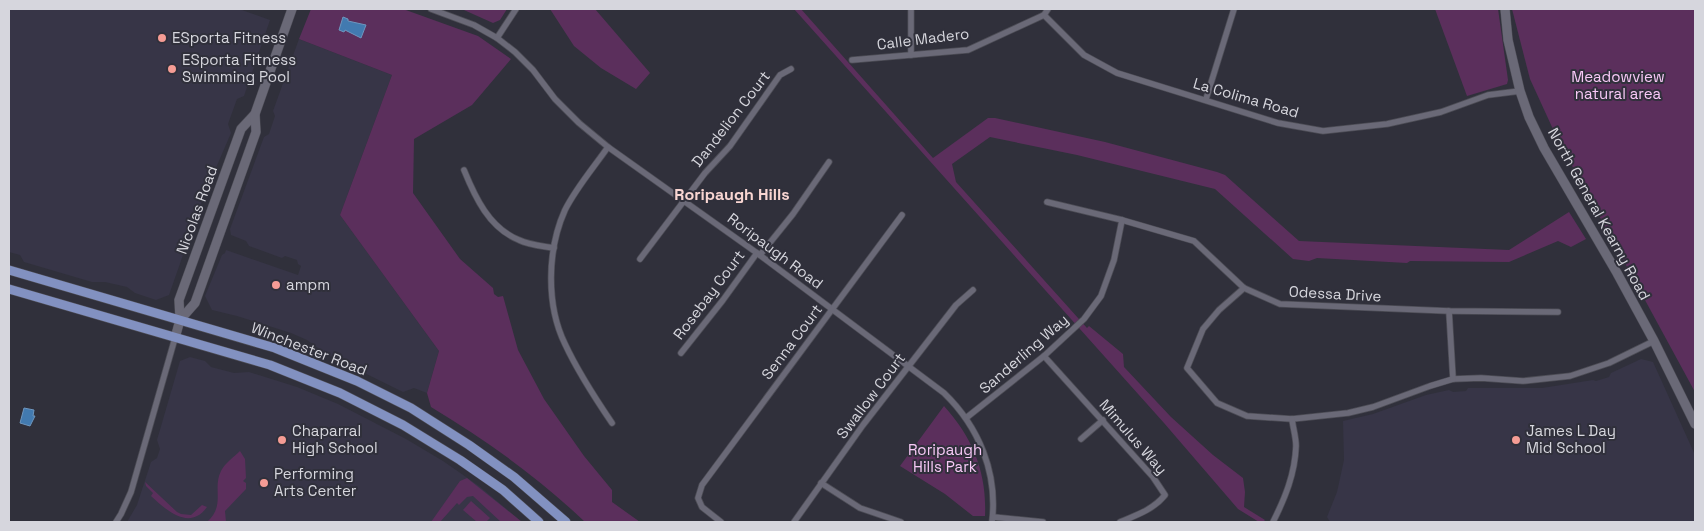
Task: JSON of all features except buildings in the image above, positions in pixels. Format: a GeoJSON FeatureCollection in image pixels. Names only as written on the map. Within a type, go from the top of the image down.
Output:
{"type":"FeatureCollection","features":[{"type":"Feature","properties":{"kind":"main road","name":"Nicolas Road"},"geometry":{"type":"LineString","coordinates":[[180,320],[195,303],[256,132],[255,114],[292,9]]}},
{"type":"Feature","properties":{"kind":"main road","name":"North General Kearny Road"},"geometry":{"type":"LineString","coordinates":[[1505,9],[1508,40],[1520,91],[1529,117],[1544,148],[1617,273],[1654,341],[1695,424]]}},
{"type":"Feature","properties":{"kind":"main road","name":"Nicolas Road"},"geometry":{"type":"LineString","coordinates":[[175,338],[180,320],[178,302],[241,129],[255,114]]}},
{"type":"Feature","properties":{"kind":"main road","name":"Winchester Road"},"geometry":{"type":"LineString","coordinates":[[9,270],[274,348],[326,367],[357,381],[411,408],[469,445],[514,477],[566,522]]}},
{"type":"Feature","properties":{"kind":"main road","name":"Winchester Road"},"geometry":{"type":"LineString","coordinates":[[9,289],[270,365],[340,393],[403,424],[460,460],[503,490],[539,522]]}},
{"type":"Feature","properties":{"kind":"street","name":"Roripaugh Road"},"geometry":{"type":"LineString","coordinates":[[431,9],[474,25],[498,38],[521,58],[555,99],[608,147],[759,254],[944,393],[966,418],[985,453],[993,499],[993,520]]}},
{"type":"Feature","properties":{"kind":"street"},"geometry":{"type":"LineString","coordinates":[[498,38],[516,9]]}},
{"type":"Feature","properties":{"kind":"street"},"geometry":{"type":"LineString","coordinates":[[910,9],[911,54]]}},
{"type":"Feature","properties":{"kind":"street"},"geometry":{"type":"LineString","coordinates":[[1206,99],[1234,9]]}},
{"type":"Feature","properties":{"kind":"street","name":"Calle Madero"},"geometry":{"type":"LineString","coordinates":[[852,60],[968,50],[1046,12]]}},
{"type":"Feature","properties":{"kind":"street","name":"La Colima Road"},"geometry":{"type":"LineString","coordinates":[[1046,12],[1084,55],[1117,73],[1206,99],[1278,123],[1323,131],[1387,124],[1441,112],[1488,95],[1520,91]]}},
{"type":"Feature","properties":{"kind":"street","name":"Dandelion Court"},"geometry":{"type":"LineString","coordinates":[[640,259],[705,173],[730,146],[780,75],[791,69]]}},
{"type":"Feature","properties":{"kind":"street"},"geometry":{"type":"LineString","coordinates":[[608,147],[566,209],[558,227],[552,269],[553,297],[564,343],[590,390],[612,423]]}},
{"type":"Feature","properties":{"kind":"street","name":"Rosebay Court"},"geometry":{"type":"LineString","coordinates":[[681,353],[793,214],[829,162]]}},
{"type":"Feature","properties":{"kind":"street"},"geometry":{"type":"LineString","coordinates":[[464,170],[475,198],[487,215],[501,229],[519,240],[554,248]]}},
{"type":"Feature","properties":{"kind":"street","name":"Odessa Drive"},"geometry":{"type":"LineString","coordinates":[[1048,202],[1122,220],[1194,241],[1244,288],[1280,304],[1449,312],[1558,312]]}},
{"type":"Feature","properties":{"kind":"street","name":"Senna Court"},"geometry":{"type":"LineString","coordinates":[[720,522],[702,507],[698,498],[702,485],[902,215]]}},
{"type":"Feature","properties":{"kind":"street","name":"Sanderling Way"},"geometry":{"type":"LineString","coordinates":[[966,418],[1044,356],[1079,324],[1101,296],[1114,260],[1122,220]]}},
{"type":"Feature","properties":{"kind":"street"},"geometry":{"type":"LineString","coordinates":[[1244,288],[1219,310],[1203,329],[1187,368],[1217,403],[1247,416],[1292,419],[1348,413],[1373,407],[1453,379],[1523,380],[1570,376],[1609,364],[1654,341]]}},
{"type":"Feature","properties":{"kind":"street","name":"Swallow Court"},"geometry":{"type":"LineString","coordinates":[[794,522],[863,425],[956,305],[973,290]]}},
{"type":"Feature","properties":{"kind":"street"},"geometry":{"type":"LineString","coordinates":[[1449,312],[1453,379]]}},
{"type":"Feature","properties":{"kind":"street","name":"Nicolas Road"},"geometry":{"type":"LineString","coordinates":[[116,522],[131,492],[175,338]]}},
{"type":"Feature","properties":{"kind":"street","name":"Mimulus Way"},"geometry":{"type":"LineString","coordinates":[[1044,356],[1153,477],[1165,495],[1160,502],[1144,512],[1120,522]]}},
{"type":"Feature","properties":{"kind":"street"},"geometry":{"type":"LineString","coordinates":[[1273,522],[1292,476],[1296,446],[1292,419]]}},
{"type":"Feature","properties":{"kind":"street"},"geometry":{"type":"LineString","coordinates":[[1081,439],[1103,420]]}},
{"type":"Feature","properties":{"kind":"street"},"geometry":{"type":"LineString","coordinates":[[821,483],[860,508],[901,522]]}},
{"type":"Feature","properties":{"kind":"street"},"geometry":{"type":"LineString","coordinates":[[993,520],[1043,522]]}},
{"type":"Feature","properties":{"kind":"shaded area"},"geometry":{"type":"Polygon","coordinates":[[[9,9],[239,9],[270,20],[244,96],[237,99],[228,124],[231,133],[203,198],[169,295],[156,300],[135,293],[127,287],[105,282],[92,282],[24,262],[20,255],[9,252],[9,9]]]}},
{"type":"Feature","properties":{"kind":"shaded area"},"geometry":{"type":"Polygon","coordinates":[[[299,39],[392,75],[340,215],[439,351],[427,393],[414,388],[403,392],[328,355],[307,340],[291,333],[212,310],[205,296],[222,255],[226,250],[298,275],[301,266],[297,260],[285,256],[282,258],[249,246],[246,241],[231,235],[230,229],[264,137],[269,134],[275,116],[273,111],[299,39]]]}},
{"type":"Feature","properties":{"kind":"shaded area","name":"Chaparral High School"},"geometry":{"type":"Polygon","coordinates":[[[190,357],[205,361],[211,367],[234,373],[249,372],[297,387],[338,404],[406,439],[443,461],[479,486],[522,522],[127,522],[137,505],[151,462],[157,458],[160,449],[157,440],[180,361],[190,357]]]}},
{"type":"Feature","properties":{"kind":"shaded area","name":"James L Day Mid School"},"geometry":{"type":"Polygon","coordinates":[[[1641,359],[1653,362],[1695,455],[1695,522],[1330,522],[1327,517],[1337,492],[1344,460],[1343,421],[1373,414],[1426,395],[1449,390],[1453,392],[1466,391],[1468,388],[1542,388],[1596,381],[1609,377],[1611,373],[1641,359]]]}},
{"type":"Feature","properties":{"kind":"green space"},"geometry":{"type":"Polygon","coordinates":[[[311,9],[403,9],[478,36],[511,59],[472,105],[414,139],[413,193],[460,259],[493,288],[494,294],[498,297],[503,296],[518,350],[544,399],[584,456],[612,490],[612,502],[640,522],[585,522],[511,460],[431,407],[427,393],[439,351],[340,215],[392,75],[299,39],[311,9]]]}},
{"type":"Feature","properties":{"kind":"green space"},"geometry":{"type":"Polygon","coordinates":[[[464,9],[507,9],[500,20],[493,23],[464,9]]]}},
{"type":"Feature","properties":{"kind":"green space"},"geometry":{"type":"Polygon","coordinates":[[[550,9],[595,9],[650,73],[636,89],[601,68],[574,46],[550,9]]]}},
{"type":"Feature","properties":{"kind":"green space"},"geometry":{"type":"Polygon","coordinates":[[[794,9],[801,9],[933,158],[988,118],[995,118],[1105,142],[1225,175],[1299,241],[1509,250],[1569,212],[1586,239],[1571,247],[1558,241],[1509,262],[1410,261],[1407,263],[1317,258],[1309,261],[1293,259],[1215,189],[1077,155],[990,137],[952,164],[956,182],[1087,328],[1089,326],[1123,354],[1124,367],[1171,417],[1213,455],[1243,478],[1245,492],[1244,507],[1265,520],[1259,522],[1238,509],[1164,423],[794,9]]]}},
{"type":"Feature","properties":{"kind":"green space"},"geometry":{"type":"Polygon","coordinates":[[[1435,9],[1498,9],[1507,84],[1467,96],[1435,9]]]}},
{"type":"Feature","properties":{"kind":"green space","name":"Meadowview natural area"},"geometry":{"type":"Polygon","coordinates":[[[1512,9],[1695,9],[1695,392],[1558,140],[1530,79],[1512,9]]]}},
{"type":"Feature","properties":{"kind":"green space","name":"Roripaugh Hills Park"},"geometry":{"type":"Polygon","coordinates":[[[944,406],[963,431],[976,457],[984,485],[985,516],[973,516],[945,494],[900,466],[944,406]]]}},
{"type":"Feature","properties":{"kind":"green space"},"geometry":{"type":"Polygon","coordinates":[[[240,451],[245,459],[246,478],[243,481],[246,483],[246,489],[225,511],[226,522],[207,522],[213,516],[216,509],[221,471],[240,451]]]}},
{"type":"Feature","properties":{"kind":"green space"},"geometry":{"type":"Polygon","coordinates":[[[467,478],[522,522],[501,522],[473,496],[467,497],[459,505],[457,503],[440,522],[431,522],[460,481],[467,478]]]}},
{"type":"Feature","properties":{"kind":"green space"},"geometry":{"type":"Polygon","coordinates":[[[145,482],[181,514],[191,515],[202,505],[207,507],[193,518],[179,516],[151,496],[153,493],[146,486],[145,482]]]}},
{"type":"Feature","properties":{"kind":"green space"},"geometry":{"type":"Polygon","coordinates":[[[471,501],[490,518],[486,522],[477,522],[463,510],[471,501]]]}},
{"type":"Feature","properties":{"kind":"water"},"geometry":{"type":"Polygon","coordinates":[[[343,17],[348,19],[348,21],[366,25],[361,38],[345,30],[344,32],[339,30],[343,17]]]}},
{"type":"Feature","properties":{"kind":"water"},"geometry":{"type":"Polygon","coordinates":[[[24,408],[34,410],[33,416],[35,416],[30,426],[20,423],[24,408]]]}},
{"type":"Feature","properties":{"kind":"place","name":"ESporta Fitness"},"geometry":{"type":"Point","coordinates":[162,38]}},
{"type":"Feature","properties":{"kind":"place","name":"ESporta Fitness Swimming Pool"},"geometry":{"type":"Point","coordinates":[172,69]}},
{"type":"Feature","properties":{"kind":"place","name":"ampm"},"geometry":{"type":"Point","coordinates":[276,285]}},
{"type":"Feature","properties":{"kind":"place","name":"Chaparral High School"},"geometry":{"type":"Point","coordinates":[282,440]}},
{"type":"Feature","properties":{"kind":"place","name":"James L Day Mid School"},"geometry":{"type":"Point","coordinates":[1516,440]}},
{"type":"Feature","properties":{"kind":"place","name":"Performing Arts Center"},"geometry":{"type":"Point","coordinates":[264,483]}},
{"type":"Feature","properties":{"kind":"district","name":"Roripaugh Hills"},"geometry":{"type":"Point","coordinates":[732,194]}}]}
